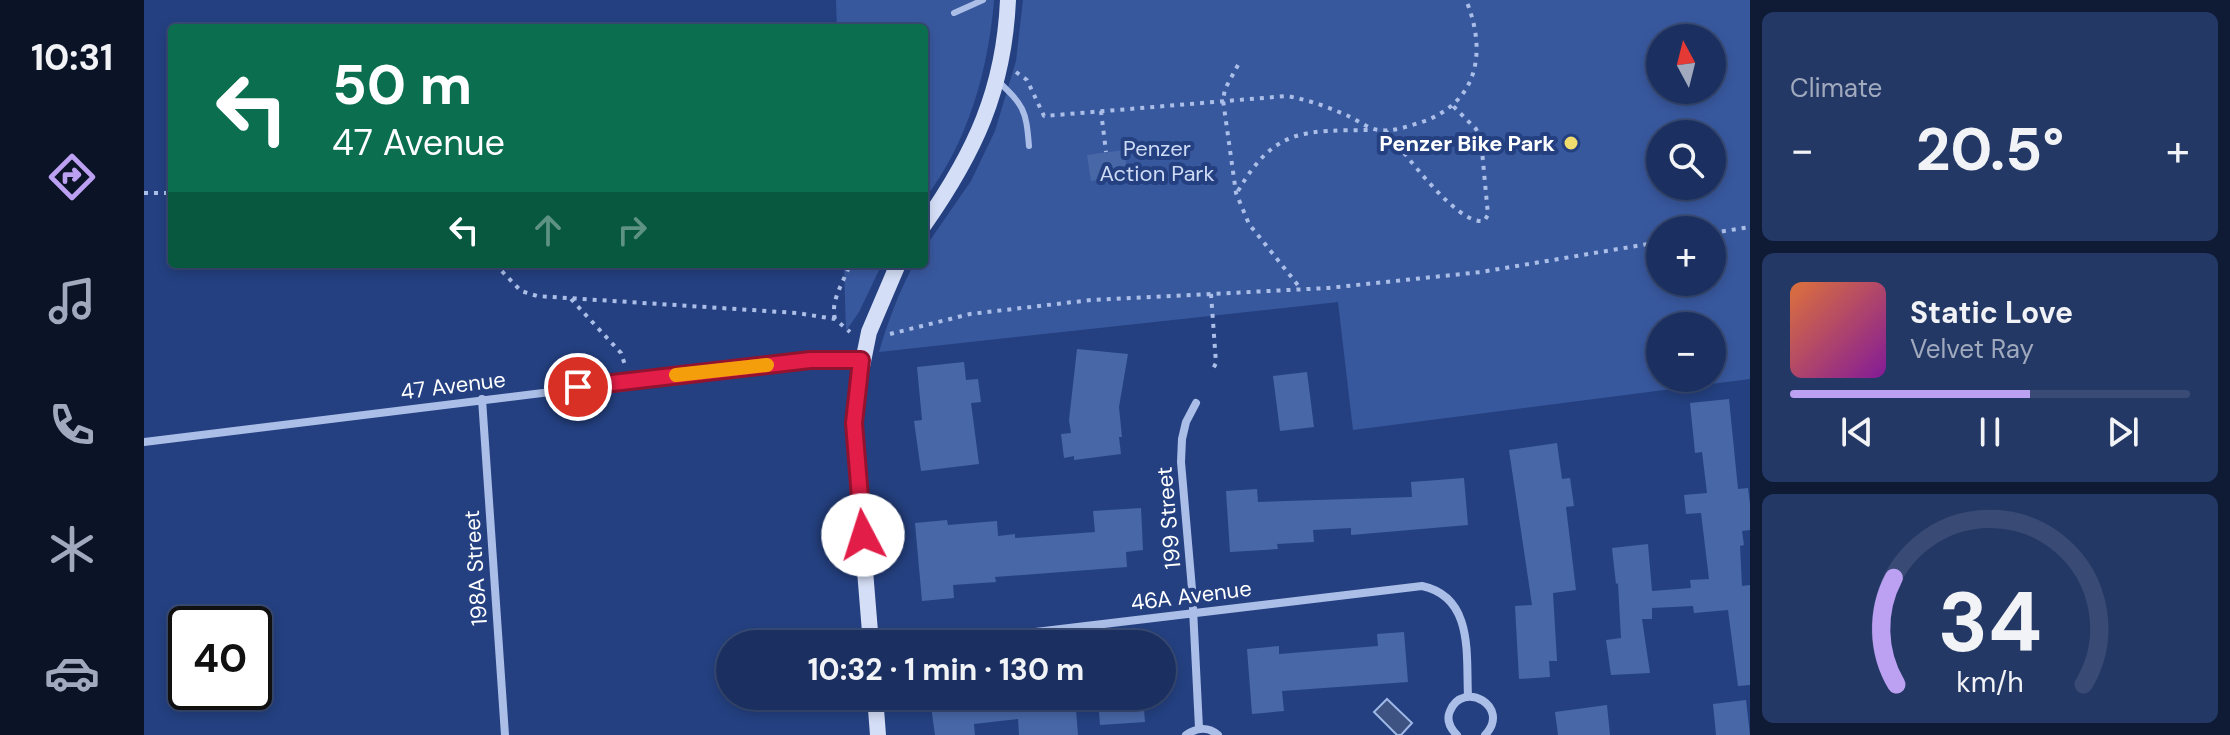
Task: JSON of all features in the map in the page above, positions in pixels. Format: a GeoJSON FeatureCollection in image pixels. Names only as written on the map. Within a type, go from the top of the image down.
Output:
{"type":"FeatureCollection","features":[{"type":"Feature","properties":{"kind":"street"},"geometry":{"type":"LineString","coordinates":[[928,219],[973,147],[997,80],[1008,0]]}},
{"type":"Feature","properties":{"kind":"street"},"geometry":{"type":"LineString","coordinates":[[870,630],[854,436],[855,401],[861,360],[896,268]]}},
{"type":"Feature","properties":{"kind":"street","name":"47 Avenue"},"geometry":{"type":"LineString","coordinates":[[144,442],[810,360],[861,360]]}},
{"type":"Feature","properties":{"kind":"street","name":"198A Street"},"geometry":{"type":"LineString","coordinates":[[482,399],[505,735]]}},
{"type":"Feature","properties":{"kind":"street","name":"199 Street"},"geometry":{"type":"LineString","coordinates":[[1196,403],[1186,422],[1181,462],[1199,728]]}},
{"type":"Feature","properties":{"kind":"street","name":"46A Avenue"},"geometry":{"type":"LineString","coordinates":[[1048,630],[1409,586],[1434,589],[1448,597],[1458,610],[1464,627],[1468,696]]}},
{"type":"Feature","properties":{"kind":"street"},"geometry":{"type":"LineString","coordinates":[[1457,735],[1448,716],[1455,703],[1468,696],[1482,699],[1491,710],[1492,724],[1485,735]]}},
{"type":"Feature","properties":{"kind":"street"},"geometry":{"type":"LineString","coordinates":[[876,710],[878,735]]}},
{"type":"Feature","properties":{"kind":"street"},"geometry":{"type":"LineString","coordinates":[[1186,735],[1199,728],[1218,735]]}},
{"type":"Feature","properties":{"kind":"lane"},"geometry":{"type":"LineString","coordinates":[[954,13],[983,0]]}},
{"type":"Feature","properties":{"kind":"lane"},"geometry":{"type":"LineString","coordinates":[[997,80],[1019,101],[1027,117],[1029,146]]}},
{"type":"Feature","properties":{"kind":"path"},"geometry":{"type":"LineString","coordinates":[[1236,193],[1249,171],[1279,142],[1297,135],[1398,130],[1435,117],[1452,105],[1469,84],[1478,56],[1476,24],[1466,0]]}},
{"type":"Feature","properties":{"kind":"path"},"geometry":{"type":"LineString","coordinates":[[1238,65],[1225,89],[1223,100],[1236,193],[1249,224],[1301,289]]}},
{"type":"Feature","properties":{"kind":"path"},"geometry":{"type":"LineString","coordinates":[[1016,72],[1027,80],[1044,116],[1287,96],[1318,103],[1377,130]]}},
{"type":"Feature","properties":{"kind":"path"},"geometry":{"type":"LineString","coordinates":[[1385,130],[1448,202],[1465,217],[1477,222],[1484,221],[1488,215],[1481,140],[1476,129],[1452,105]]}},
{"type":"Feature","properties":{"kind":"path"},"geometry":{"type":"LineString","coordinates":[[1101,111],[1106,152]]}},
{"type":"Feature","properties":{"kind":"path"},"geometry":{"type":"LineString","coordinates":[[144,193],[168,193]]}},
{"type":"Feature","properties":{"kind":"path"},"geometry":{"type":"LineString","coordinates":[[1726,231],[1750,227]]}},
{"type":"Feature","properties":{"kind":"path"},"geometry":{"type":"LineString","coordinates":[[888,334],[970,314],[1091,300],[1301,289],[1481,272],[1646,244]]}},
{"type":"Feature","properties":{"kind":"path"},"geometry":{"type":"LineString","coordinates":[[499,268],[521,291],[537,296],[797,313],[835,319]]}},
{"type":"Feature","properties":{"kind":"path"},"geometry":{"type":"LineString","coordinates":[[848,332],[835,319],[833,309],[849,268]]}},
{"type":"Feature","properties":{"kind":"path"},"geometry":{"type":"LineString","coordinates":[[1211,293],[1216,363],[1212,371]]}},
{"type":"Feature","properties":{"kind":"path"},"geometry":{"type":"LineString","coordinates":[[570,297],[621,353],[625,365]]}},
{"type":"Feature","properties":{"kind":"green space"},"geometry":{"type":"Polygon","coordinates":[[[836,0],[994,0],[987,53],[973,105],[953,154],[928,194],[928,24],[837,24],[836,0]]]}},
{"type":"Feature","properties":{"kind":"green space","name":"Penzer Action Park"},"geometry":{"type":"Polygon","coordinates":[[[1023,0],[1750,0],[1750,379],[1726,382],[1726,312],[1646,312],[1646,392],[1649,392],[1353,430],[1338,302],[879,352],[894,307],[912,268],[928,268],[928,243],[971,181],[995,131],[1016,61],[1023,0]]]}},
{"type":"Feature","properties":{"kind":"green space"},"geometry":{"type":"Polygon","coordinates":[[[844,268],[880,268],[859,312],[846,331],[844,268]]]}},
{"type":"Feature","properties":{"kind":"shaded area"},"geometry":{"type":"Polygon","coordinates":[[[1387,699],[1412,723],[1401,735],[1397,735],[1374,712],[1387,699]]]}},
{"type":"Feature","properties":{"kind":"building"},"geometry":{"type":"Polygon","coordinates":[[[1124,150],[1128,176],[1091,181],[1087,155],[1124,150]]]}},
{"type":"Feature","properties":{"kind":"building"},"geometry":{"type":"Polygon","coordinates":[[[1077,349],[1128,354],[1119,407],[1121,454],[1074,460],[1074,456],[1064,458],[1061,434],[1071,433],[1069,420],[1077,349]]]}},
{"type":"Feature","properties":{"kind":"building"},"geometry":{"type":"Polygon","coordinates":[[[964,362],[966,380],[978,379],[981,402],[971,403],[979,464],[921,471],[914,421],[922,420],[917,367],[964,362]]]}},
{"type":"Feature","properties":{"kind":"building"},"geometry":{"type":"Polygon","coordinates":[[[1307,372],[1314,427],[1280,431],[1273,376],[1307,372]]]}},
{"type":"Feature","properties":{"kind":"building"},"geometry":{"type":"Polygon","coordinates":[[[1729,399],[1738,489],[1748,488],[1750,504],[1750,530],[1742,531],[1744,545],[1740,546],[1742,586],[1750,585],[1750,685],[1738,686],[1728,610],[1694,613],[1693,606],[1652,608],[1652,619],[1642,619],[1650,673],[1611,675],[1606,640],[1621,638],[1618,583],[1612,548],[1648,544],[1652,591],[1691,588],[1690,580],[1709,579],[1701,513],[1686,514],[1684,495],[1707,493],[1702,452],[1695,453],[1690,403],[1729,399]]]}},
{"type":"Feature","properties":{"kind":"building"},"geometry":{"type":"Polygon","coordinates":[[[1557,443],[1562,479],[1570,478],[1574,506],[1566,507],[1576,590],[1553,593],[1557,661],[1549,661],[1550,677],[1519,679],[1515,606],[1532,605],[1509,450],[1557,443]]]}},
{"type":"Feature","properties":{"kind":"building"},"geometry":{"type":"Polygon","coordinates":[[[1464,478],[1468,525],[1351,535],[1351,528],[1313,530],[1314,542],[1277,544],[1278,549],[1230,552],[1226,491],[1257,489],[1258,502],[1412,497],[1411,482],[1464,478]]]}},
{"type":"Feature","properties":{"kind":"building"},"geometry":{"type":"Polygon","coordinates":[[[1141,508],[1143,550],[1126,552],[1127,567],[995,577],[996,582],[953,585],[954,598],[922,601],[915,523],[947,520],[948,525],[997,521],[998,536],[1015,534],[1015,538],[1095,532],[1093,511],[1141,508]]]}},
{"type":"Feature","properties":{"kind":"building"},"geometry":{"type":"Polygon","coordinates":[[[1404,632],[1408,682],[1282,691],[1284,711],[1252,714],[1247,649],[1279,646],[1279,654],[1378,646],[1377,634],[1404,632]]]}},
{"type":"Feature","properties":{"kind":"building"},"geometry":{"type":"Polygon","coordinates":[[[1746,700],[1750,735],[1716,735],[1713,704],[1746,700]]]}},
{"type":"Feature","properties":{"kind":"building"},"geometry":{"type":"Polygon","coordinates":[[[1607,705],[1610,735],[1558,735],[1555,712],[1607,705]]]}},
{"type":"Feature","properties":{"kind":"building"},"geometry":{"type":"Polygon","coordinates":[[[932,710],[1076,710],[1078,735],[1019,735],[1018,719],[974,724],[975,735],[935,735],[932,710]]]}},
{"type":"Feature","properties":{"kind":"building"},"geometry":{"type":"Polygon","coordinates":[[[1099,710],[1144,710],[1145,722],[1100,725],[1099,710]]]}},
{"type":"Feature","properties":{"kind":"slow traffic"},"geometry":{"type":"LineString","coordinates":[[676,375],[767,365]]}},
{"type":"Feature","properties":{"kind":"place","name":"Penzer Bike Park"},"geometry":{"type":"Point","coordinates":[1571,143]}},
{"type":"Feature","properties":{"kind":"route"},"geometry":{"type":"LineString","coordinates":[[578,387],[810,360],[861,360],[854,423],[863,535]]}}]}
